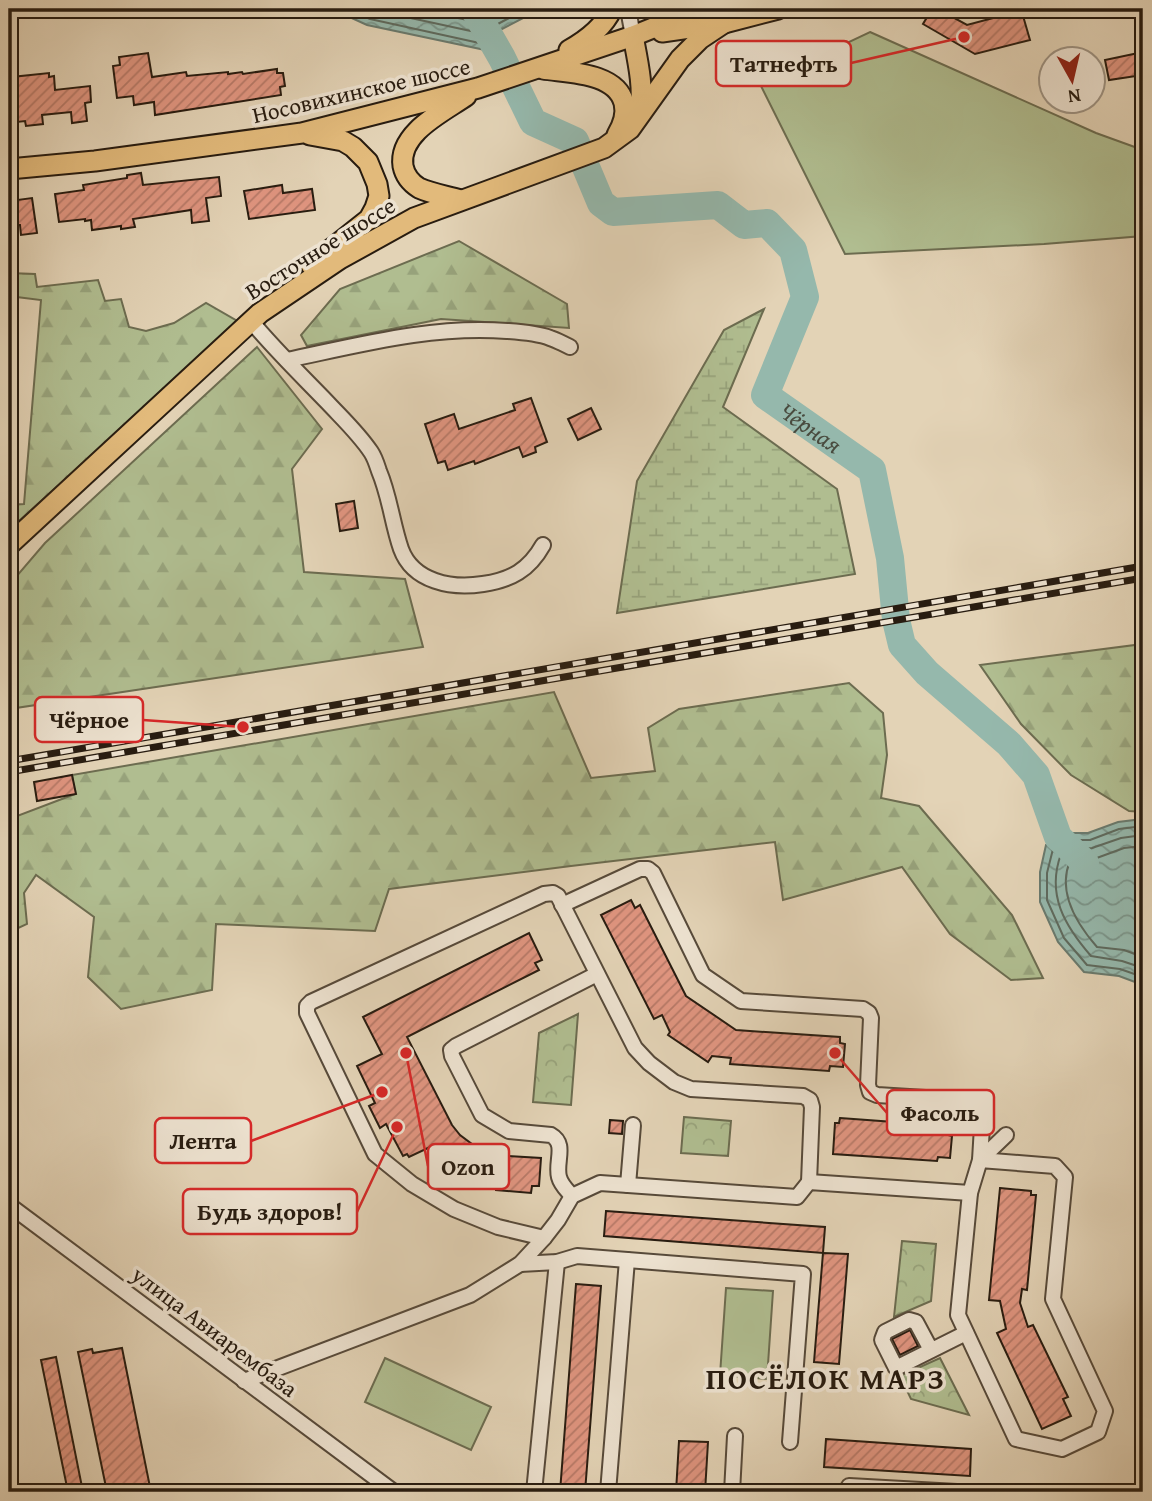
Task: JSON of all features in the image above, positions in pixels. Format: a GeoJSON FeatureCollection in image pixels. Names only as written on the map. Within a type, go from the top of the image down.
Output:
{"type":"FeatureCollection","features":[{"type":"Feature","properties":{"kind":"main road"},"geometry":{"type":"LineString","coordinates":[[538,68],[586,41],[600,28],[612,9]]}},
{"type":"Feature","properties":{"kind":"main road"},"geometry":{"type":"LineString","coordinates":[[633,36],[700,9]]}},
{"type":"Feature","properties":{"kind":"main road"},"geometry":{"type":"LineString","coordinates":[[633,36],[724,23],[778,9]]}},
{"type":"Feature","properties":{"kind":"main road","name":"Восточное шоссе"},"geometry":{"type":"LineString","coordinates":[[9,545],[274,302],[363,245],[414,218],[601,149],[630,129],[680,59],[700,39],[724,23]]}},
{"type":"Feature","properties":{"kind":"main road"},"geometry":{"type":"LineString","coordinates":[[633,36],[640,79],[640,116]]}},
{"type":"Feature","properties":{"kind":"main road","name":"Носовихинское шоссе"},"geometry":{"type":"LineString","coordinates":[[9,169],[302,134],[478,88],[633,36]]}},
{"type":"Feature","properties":{"kind":"main road"},"geometry":{"type":"LineString","coordinates":[[538,68],[596,77],[609,82],[619,92],[624,104],[624,118],[619,132],[601,149]]}},
{"type":"Feature","properties":{"kind":"main road"},"geometry":{"type":"LineString","coordinates":[[461,200],[430,192],[413,184],[407,177],[403,159],[415,133],[478,88]]}},
{"type":"Feature","properties":{"kind":"main road"},"geometry":{"type":"LineString","coordinates":[[274,302],[290,282],[369,219],[379,196],[368,162],[353,147],[343,141],[302,134]]}},
{"type":"Feature","properties":{"kind":"street"},"geometry":{"type":"LineString","coordinates":[[628,9],[633,36]]}},
{"type":"Feature","properties":{"kind":"street"},"geometry":{"type":"LineString","coordinates":[[251,321],[372,453],[387,489],[402,551],[417,572],[440,583],[452,585],[490,583],[504,580],[527,566],[543,545]]}},
{"type":"Feature","properties":{"kind":"street"},"geometry":{"type":"LineString","coordinates":[[287,360],[388,339],[462,331],[524,333],[550,337],[570,347]]}},
{"type":"Feature","properties":{"kind":"street"},"geometry":{"type":"LineString","coordinates":[[562,905],[640,869],[648,869],[653,873],[704,975],[741,1001],[863,1009],[871,1018],[870,1091],[877,1095],[974,1101],[981,1104],[983,1110],[980,1160],[970,1193],[958,1315],[1016,1439],[1062,1449],[1098,1432],[1105,1411],[1053,1300],[1065,1177],[1055,1166],[980,1160]]}},
{"type":"Feature","properties":{"kind":"street"},"geometry":{"type":"LineString","coordinates":[[244,1381],[470,1295],[520,1264],[544,1238],[558,1220],[572,1196],[600,1184],[797,1197],[810,1182],[810,1100],[803,1096],[691,1089],[674,1082],[649,1063],[635,1048],[558,896],[553,893],[544,894],[307,1006],[307,1013],[375,1154],[412,1184],[454,1209],[498,1227],[544,1238]]}},
{"type":"Feature","properties":{"kind":"street"},"geometry":{"type":"LineString","coordinates":[[572,1196],[559,1179],[558,1138],[509,1131],[482,1115],[451,1050],[597,974]]}},
{"type":"Feature","properties":{"kind":"street"},"geometry":{"type":"LineString","coordinates":[[628,1185],[632,1125]]}},
{"type":"Feature","properties":{"kind":"street"},"geometry":{"type":"LineString","coordinates":[[980,1160],[1006,1135]]}},
{"type":"Feature","properties":{"kind":"street"},"geometry":{"type":"LineString","coordinates":[[810,1182],[970,1193]]}},
{"type":"Feature","properties":{"kind":"street","name":"улица Авиарембаза"},"geometry":{"type":"LineString","coordinates":[[9,1205],[394,1492]]}},
{"type":"Feature","properties":{"kind":"street"},"geometry":{"type":"LineString","coordinates":[[520,1264],[557,1262],[577,1256],[803,1274],[790,1442]]}},
{"type":"Feature","properties":{"kind":"street"},"geometry":{"type":"LineString","coordinates":[[608,1492],[627,1260]]}},
{"type":"Feature","properties":{"kind":"street"},"geometry":{"type":"LineString","coordinates":[[534,1492],[557,1262]]}},
{"type":"Feature","properties":{"kind":"street"},"geometry":{"type":"LineString","coordinates":[[931,1350],[966,1333]]}},
{"type":"Feature","properties":{"kind":"street"},"geometry":{"type":"LineString","coordinates":[[732,1492],[735,1436]]}},
{"type":"Feature","properties":{"kind":"street"},"geometry":{"type":"LineString","coordinates":[[849,1492],[849,1486],[957,1492]]}},
{"type":"Feature","properties":{"kind":"green space"},"geometry":{"type":"Polygon","coordinates":[[[870,32],[1036,106],[1036,116],[1058,116],[1143,150],[1143,236],[845,254],[760,84],[870,32]]]}},
{"type":"Feature","properties":{"kind":"green space"},"geometry":{"type":"Polygon","coordinates":[[[459,241],[567,304],[569,328],[441,319],[307,346],[301,335],[340,289],[459,241]]]}},
{"type":"Feature","properties":{"kind":"green space"},"geometry":{"type":"Polygon","coordinates":[[[9,273],[35,274],[37,287],[98,280],[105,301],[121,299],[129,327],[146,331],[174,323],[206,303],[239,322],[9,530],[9,505],[24,504],[41,300],[9,296],[9,273]]]}},
{"type":"Feature","properties":{"kind":"green space"},"geometry":{"type":"Polygon","coordinates":[[[764,309],[723,407],[837,489],[855,574],[617,613],[637,481],[724,330],[764,309]]]}},
{"type":"Feature","properties":{"kind":"green space"},"geometry":{"type":"Polygon","coordinates":[[[257,347],[322,429],[292,469],[304,572],[405,579],[423,647],[9,709],[9,585],[45,543],[257,347]]]}},
{"type":"Feature","properties":{"kind":"green space"},"geometry":{"type":"Polygon","coordinates":[[[1143,644],[1143,812],[1129,811],[1071,775],[1021,724],[980,665],[1143,644]]]}},
{"type":"Feature","properties":{"kind":"green space"},"geometry":{"type":"Polygon","coordinates":[[[849,683],[883,713],[887,755],[881,798],[919,806],[1012,915],[1043,978],[1011,980],[950,934],[902,867],[783,900],[775,842],[389,889],[375,931],[216,924],[212,990],[121,1009],[88,977],[94,917],[36,875],[24,893],[27,924],[14,930],[9,923],[9,829],[17,816],[75,794],[72,775],[554,692],[591,778],[655,771],[648,728],[679,709],[849,683]]]}},
{"type":"Feature","properties":{"kind":"green space"},"geometry":{"type":"Polygon","coordinates":[[[578,1014],[571,1105],[533,1102],[539,1033],[578,1014]]]}},
{"type":"Feature","properties":{"kind":"green space"},"geometry":{"type":"Polygon","coordinates":[[[684,1117],[731,1121],[728,1156],[681,1153],[684,1117]]]}},
{"type":"Feature","properties":{"kind":"green space"},"geometry":{"type":"Polygon","coordinates":[[[902,1241],[936,1244],[931,1301],[894,1317],[902,1241]]]}},
{"type":"Feature","properties":{"kind":"green space"},"geometry":{"type":"Polygon","coordinates":[[[726,1288],[773,1291],[767,1379],[720,1375],[726,1288]]]}},
{"type":"Feature","properties":{"kind":"green space"},"geometry":{"type":"Polygon","coordinates":[[[385,1358],[491,1407],[471,1450],[365,1402],[385,1358]]]}},
{"type":"Feature","properties":{"kind":"green space"},"geometry":{"type":"Polygon","coordinates":[[[940,1358],[969,1415],[911,1399],[900,1376],[940,1358]]]}},
{"type":"Feature","properties":{"kind":"water"},"geometry":{"type":"Polygon","coordinates":[[[332,9],[535,9],[531,14],[498,31],[506,42],[502,58],[485,50],[367,25],[332,9]]]}},
{"type":"Feature","properties":{"kind":"water"},"geometry":{"type":"Polygon","coordinates":[[[1143,819],[1143,985],[1119,976],[1084,972],[1058,942],[1040,902],[1040,872],[1046,845],[1066,833],[1088,833],[1118,822],[1143,819]]]}},
{"type":"Feature","properties":{"kind":"building"},"geometry":{"type":"Polygon","coordinates":[[[932,9],[938,9],[967,25],[997,17],[995,9],[1021,9],[1030,40],[975,54],[923,24],[932,9]]]}},
{"type":"Feature","properties":{"kind":"building"},"geometry":{"type":"Polygon","coordinates":[[[1143,52],[1143,75],[1109,80],[1106,60],[1143,52]]]}},
{"type":"Feature","properties":{"kind":"building"},"geometry":{"type":"Polygon","coordinates":[[[148,53],[152,77],[186,72],[187,76],[228,72],[243,74],[277,69],[277,73],[283,73],[285,86],[280,87],[281,95],[155,115],[154,102],[134,105],[133,96],[117,98],[113,66],[120,65],[119,57],[148,53]]]}},
{"type":"Feature","properties":{"kind":"building"},"geometry":{"type":"Polygon","coordinates":[[[49,73],[49,77],[54,76],[55,90],[90,86],[91,102],[85,103],[87,121],[72,123],[71,112],[42,115],[43,124],[26,126],[25,121],[17,122],[12,77],[49,73]]]}},
{"type":"Feature","properties":{"kind":"building"},"geometry":{"type":"Polygon","coordinates":[[[141,173],[143,185],[219,177],[221,196],[206,198],[209,221],[192,223],[191,210],[133,219],[135,227],[121,229],[121,226],[92,230],[91,220],[85,219],[59,222],[55,194],[84,190],[83,185],[141,173]]]}},
{"type":"Feature","properties":{"kind":"building"},"geometry":{"type":"Polygon","coordinates":[[[282,185],[283,193],[312,189],[315,210],[249,219],[244,191],[282,185]]]}},
{"type":"Feature","properties":{"kind":"building"},"geometry":{"type":"Polygon","coordinates":[[[32,198],[37,233],[21,235],[20,225],[14,225],[12,212],[18,212],[17,200],[32,198]]]}},
{"type":"Feature","properties":{"kind":"building"},"geometry":{"type":"Polygon","coordinates":[[[531,398],[547,442],[535,447],[536,452],[523,457],[519,447],[475,464],[474,461],[448,470],[445,461],[438,463],[425,424],[454,414],[459,429],[515,410],[513,404],[531,398]]]}},
{"type":"Feature","properties":{"kind":"building"},"geometry":{"type":"Polygon","coordinates":[[[591,408],[601,429],[578,440],[568,419],[591,408]]]}},
{"type":"Feature","properties":{"kind":"building"},"geometry":{"type":"Polygon","coordinates":[[[354,501],[358,528],[340,531],[336,504],[354,501]]]}},
{"type":"Feature","properties":{"kind":"building"},"geometry":{"type":"Polygon","coordinates":[[[72,775],[76,794],[37,801],[34,782],[72,775]]]}},
{"type":"Feature","properties":{"kind":"building"},"geometry":{"type":"Polygon","coordinates":[[[631,900],[635,908],[640,905],[686,996],[736,1030],[840,1037],[840,1043],[845,1044],[843,1067],[830,1066],[829,1071],[730,1064],[731,1058],[712,1056],[708,1062],[668,1035],[670,1032],[662,1015],[654,1019],[601,915],[631,900]]]}},
{"type":"Feature","properties":{"kind":"building"},"geometry":{"type":"Polygon","coordinates":[[[529,933],[542,960],[535,963],[539,970],[407,1037],[452,1125],[460,1135],[480,1150],[492,1155],[541,1158],[539,1186],[532,1186],[531,1193],[496,1190],[496,1183],[460,1176],[443,1164],[430,1147],[409,1157],[407,1154],[403,1156],[386,1124],[380,1128],[369,1106],[375,1103],[357,1066],[382,1054],[363,1017],[529,933]]]}},
{"type":"Feature","properties":{"kind":"building"},"geometry":{"type":"Polygon","coordinates":[[[840,1118],[948,1126],[948,1135],[952,1136],[950,1158],[938,1157],[937,1161],[833,1154],[835,1123],[839,1123],[840,1118]]]}},
{"type":"Feature","properties":{"kind":"building"},"geometry":{"type":"Polygon","coordinates":[[[610,1120],[623,1121],[622,1134],[609,1133],[610,1120]]]}},
{"type":"Feature","properties":{"kind":"building"},"geometry":{"type":"Polygon","coordinates":[[[1000,1188],[1031,1191],[1031,1195],[1036,1195],[1027,1290],[1022,1289],[1020,1303],[1028,1327],[1033,1325],[1068,1397],[1063,1399],[1071,1416],[1042,1429],[997,1333],[1006,1329],[1000,1301],[989,1300],[1000,1188]]]}},
{"type":"Feature","properties":{"kind":"building"},"geometry":{"type":"Polygon","coordinates":[[[606,1211],[825,1227],[823,1253],[604,1236],[606,1211]]]}},
{"type":"Feature","properties":{"kind":"building"},"geometry":{"type":"Polygon","coordinates":[[[823,1253],[848,1254],[839,1364],[814,1362],[823,1253]]]}},
{"type":"Feature","properties":{"kind":"building"},"geometry":{"type":"Polygon","coordinates":[[[576,1284],[601,1286],[585,1492],[560,1492],[576,1284]]]}},
{"type":"Feature","properties":{"kind":"building"},"geometry":{"type":"Polygon","coordinates":[[[910,1330],[918,1346],[900,1355],[892,1339],[910,1330]]]}},
{"type":"Feature","properties":{"kind":"building"},"geometry":{"type":"Polygon","coordinates":[[[122,1348],[151,1492],[107,1492],[78,1352],[92,1349],[93,1353],[122,1348]]]}},
{"type":"Feature","properties":{"kind":"building"},"geometry":{"type":"Polygon","coordinates":[[[56,1357],[83,1492],[68,1492],[41,1360],[56,1357]]]}},
{"type":"Feature","properties":{"kind":"building"},"geometry":{"type":"Polygon","coordinates":[[[826,1439],[971,1449],[970,1476],[824,1467],[826,1439]]]}},
{"type":"Feature","properties":{"kind":"building"},"geometry":{"type":"Polygon","coordinates":[[[679,1441],[708,1442],[705,1492],[676,1492],[679,1441]]]}},
{"type":"Feature","properties":{"kind":"waterway","name":"Чёрная"},"geometry":{"type":"LineString","coordinates":[[474,9],[502,58],[533,122],[575,141],[601,203],[613,212],[718,205],[744,225],[767,223],[793,250],[805,297],[765,395],[872,470],[890,558],[896,620],[902,645],[927,673],[1009,744],[1036,775],[1058,837],[1085,863]]}},
{"type":"Feature","properties":{"kind":"railway"},"geometry":{"type":"LineString","coordinates":[[9,761],[1143,566]]}},
{"type":"Feature","properties":{"kind":"railway"},"geometry":{"type":"LineString","coordinates":[[9,772],[1143,578]]}},
{"type":"Feature","properties":{"kind":"place","name":"Татнефть"},"geometry":{"type":"Point","coordinates":[964,37]}},
{"type":"Feature","properties":{"kind":"place","name":"Чёрное"},"geometry":{"type":"Point","coordinates":[243,727]}},
{"type":"Feature","properties":{"kind":"place","name":"Ozon"},"geometry":{"type":"Point","coordinates":[406,1053]}},
{"type":"Feature","properties":{"kind":"place","name":"Фасоль"},"geometry":{"type":"Point","coordinates":[835,1053]}},
{"type":"Feature","properties":{"kind":"place","name":"Лента"},"geometry":{"type":"Point","coordinates":[382,1092]}},
{"type":"Feature","properties":{"kind":"place","name":"Будь здоров!"},"geometry":{"type":"Point","coordinates":[397,1127]}},
{"type":"Feature","properties":{"kind":"district","name":"ПОСЁЛОК МАРЗ"},"geometry":{"type":"Point","coordinates":[826,1378]}}]}
